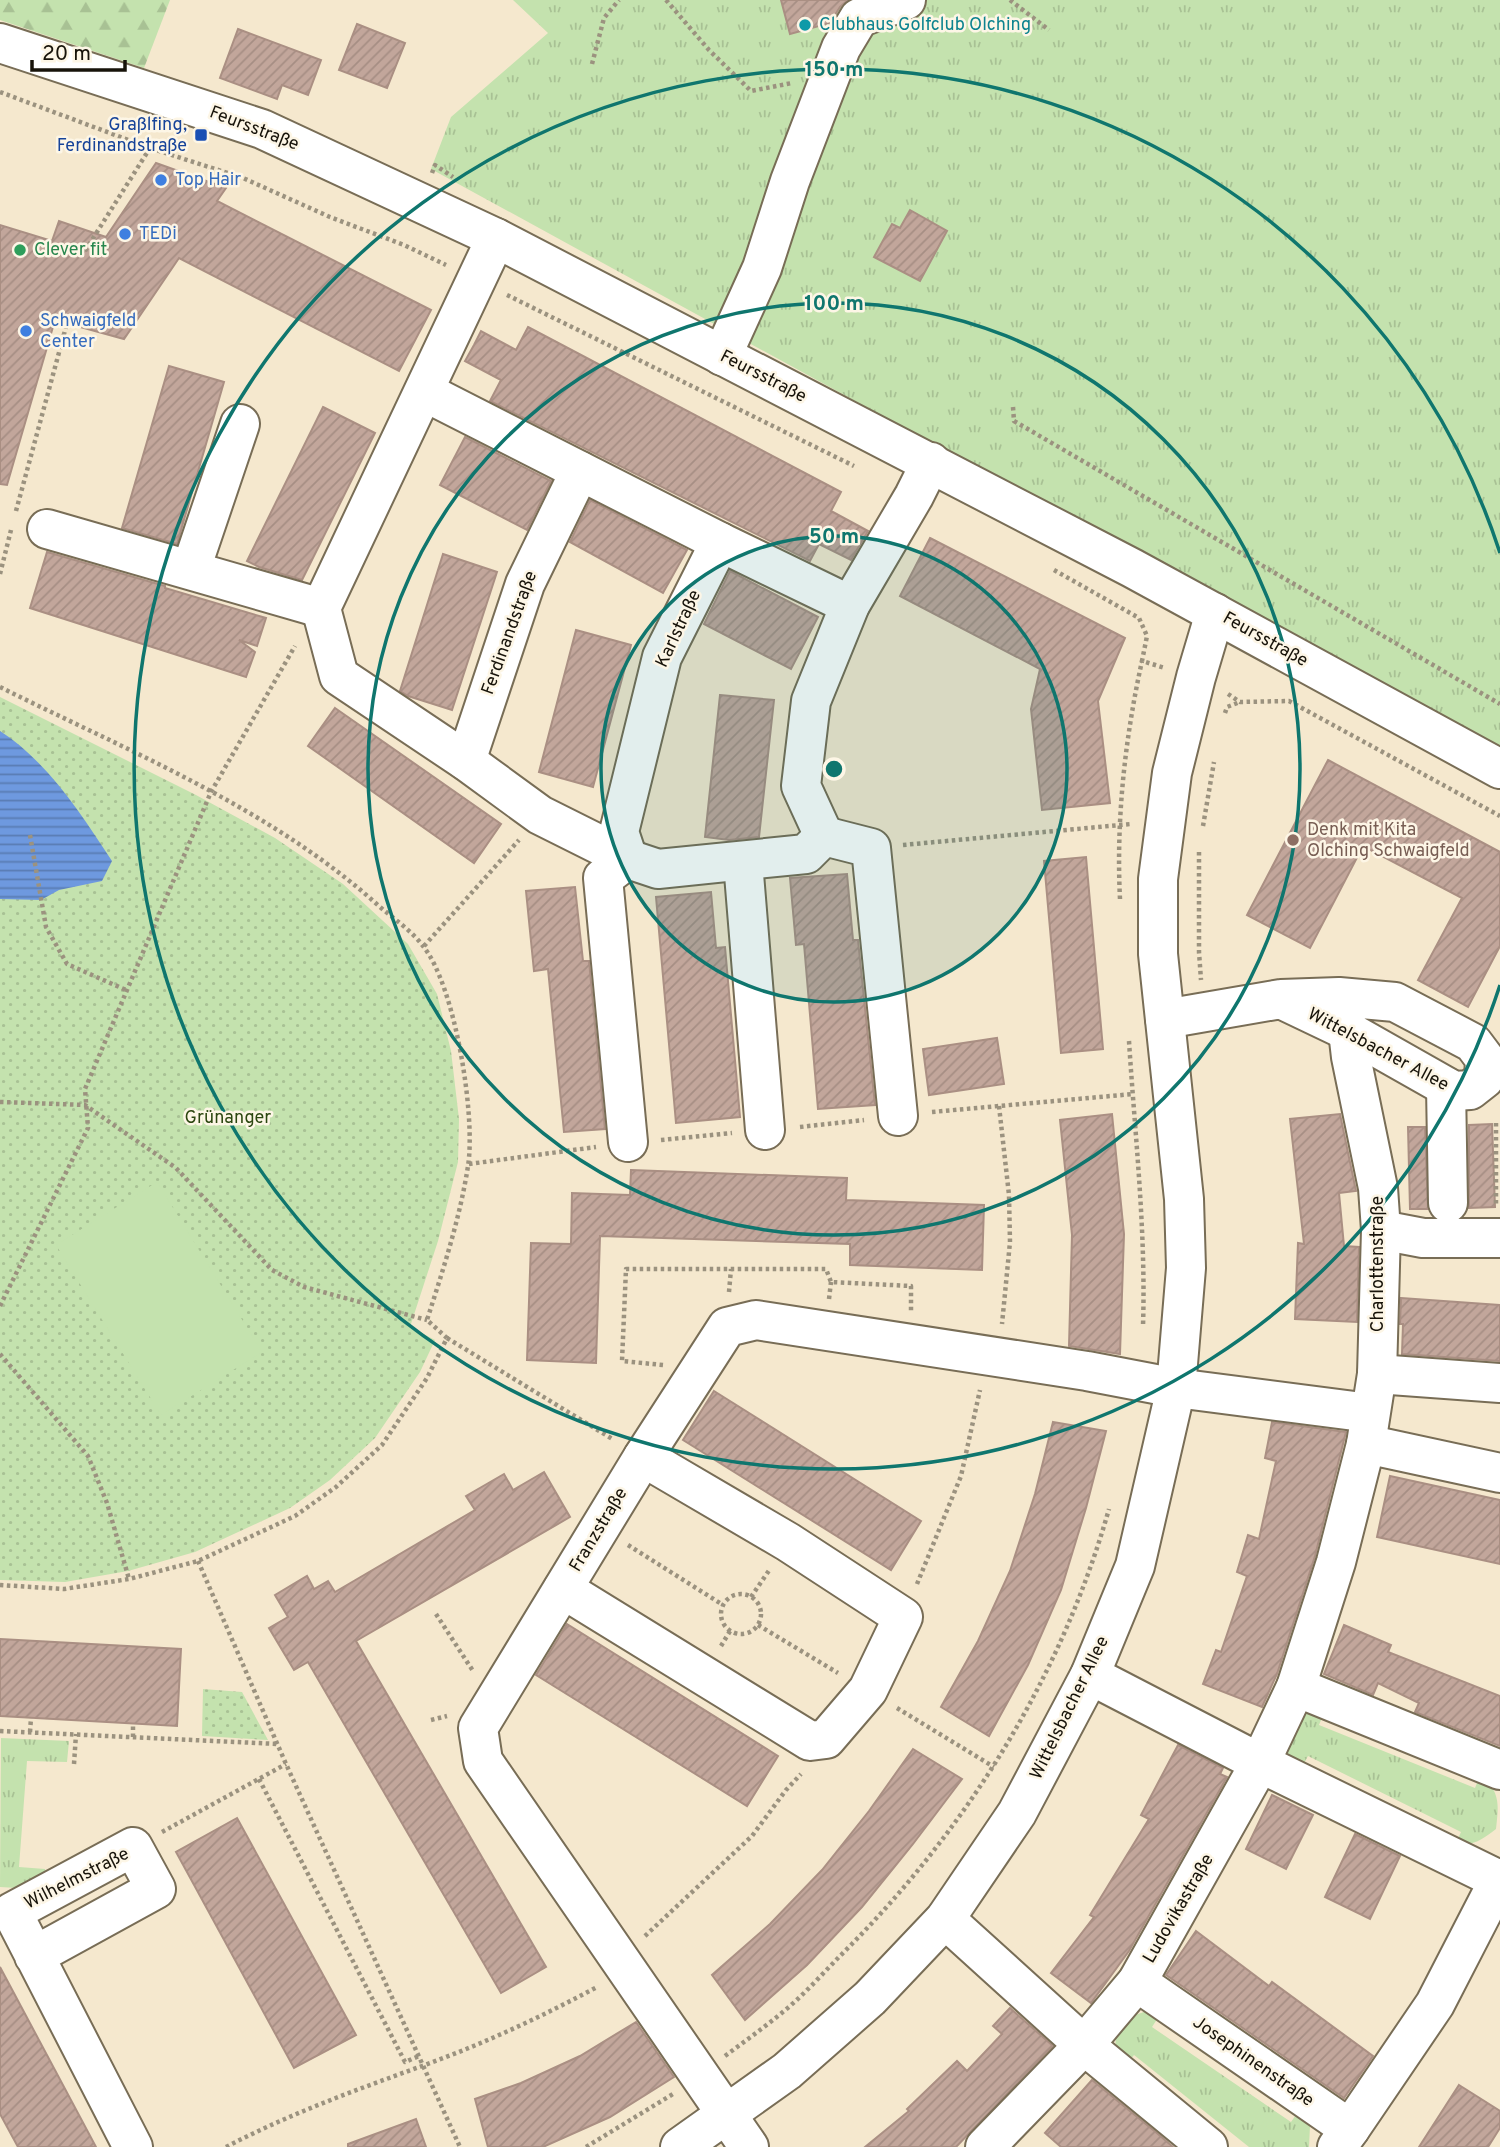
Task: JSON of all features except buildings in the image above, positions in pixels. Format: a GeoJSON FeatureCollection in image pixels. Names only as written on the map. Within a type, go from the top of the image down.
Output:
{"type":"FeatureCollection","features":[{"type":"Feature","properties":{"kind":"street"},"geometry":{"type":"LineString","coordinates":[[722,356],[762,268],[790,181],[841,48],[859,19],[906,0]]}},
{"type":"Feature","properties":{"kind":"street","name":"Feursstraße"},"geometry":{"type":"LineString","coordinates":[[0,43],[262,129],[496,238],[931,462],[1500,769]]}},
{"type":"Feature","properties":{"kind":"street"},"geometry":{"type":"LineString","coordinates":[[496,238],[321,608],[339,676],[466,761],[540,815],[628,859],[658,869],[806,854],[824,836]]}},
{"type":"Feature","properties":{"kind":"street"},"geometry":{"type":"LineString","coordinates":[[425,392],[850,605]]}},
{"type":"Feature","properties":{"kind":"street"},"geometry":{"type":"LineString","coordinates":[[191,569],[240,424]]}},
{"type":"Feature","properties":{"kind":"street"},"geometry":{"type":"LineString","coordinates":[[824,836],[801,786],[811,701],[850,605],[931,462]]}},
{"type":"Feature","properties":{"kind":"street","name":"Ferdinandstraße"},"geometry":{"type":"LineString","coordinates":[[466,761],[525,584],[580,471]]}},
{"type":"Feature","properties":{"kind":"street"},"geometry":{"type":"LineString","coordinates":[[47,529],[321,608]]}},
{"type":"Feature","properties":{"kind":"street","name":"Karlstraße"},"geometry":{"type":"LineString","coordinates":[[628,859],[619,832],[662,657],[720,542]]}},
{"type":"Feature","properties":{"kind":"street","name":"Wittelsbacher Allee"},"geometry":{"type":"LineString","coordinates":[[680,2147],[787,2071],[870,1998],[945,1919],[1017,1813],[1090,1675],[1135,1566],[1159,1385],[1186,1268],[1184,1199],[1170,1090],[1158,954],[1158,879],[1172,774],[1215,613]]}},
{"type":"Feature","properties":{"kind":"street"},"geometry":{"type":"LineString","coordinates":[[824,836],[871,848],[898,1116]]}},
{"type":"Feature","properties":{"kind":"street"},"geometry":{"type":"LineString","coordinates":[[628,859],[603,878],[628,1143]]}},
{"type":"Feature","properties":{"kind":"street"},"geometry":{"type":"LineString","coordinates":[[743,862],[765,1130]]}},
{"type":"Feature","properties":{"kind":"street","name":"Wittelsbacher Allee"},"geometry":{"type":"LineString","coordinates":[[1165,1020],[1281,999],[1339,997],[1395,1002],[1473,1044],[1485,1059],[1484,1079],[1470,1090],[1454,1091],[1348,1031],[1281,999]]}},
{"type":"Feature","properties":{"kind":"street","name":"Charlottenstraße"},"geometry":{"type":"LineString","coordinates":[[1260,1763],[1296,1686],[1336,1562],[1368,1429],[1377,1374],[1381,1230],[1378,1188],[1348,1031]]}},
{"type":"Feature","properties":{"kind":"street"},"geometry":{"type":"LineString","coordinates":[[1446,1087],[1448,1203]]}},
{"type":"Feature","properties":{"kind":"street"},"geometry":{"type":"LineString","coordinates":[[1381,1230],[1423,1238],[1498,1238]]}},
{"type":"Feature","properties":{"kind":"street","name":"Franzstraße"},"geometry":{"type":"LineString","coordinates":[[749,2147],[483,1761],[478,1728],[643,1457],[727,1327],[756,1320],[1159,1385]]}},
{"type":"Feature","properties":{"kind":"street"},"geometry":{"type":"LineString","coordinates":[[1377,1374],[1500,1383]]}},
{"type":"Feature","properties":{"kind":"street"},"geometry":{"type":"LineString","coordinates":[[1159,1385],[1368,1429],[1500,1472]]}},
{"type":"Feature","properties":{"kind":"street"},"geometry":{"type":"LineString","coordinates":[[563,1589],[810,1741],[826,1739],[868,1690],[903,1617],[788,1542],[643,1457]]}},
{"type":"Feature","properties":{"kind":"street"},"geometry":{"type":"LineString","coordinates":[[1090,1675],[1260,1763],[1500,1879],[1436,2004],[1344,2138]]}},
{"type":"Feature","properties":{"kind":"street"},"geometry":{"type":"LineString","coordinates":[[1296,1686],[1500,1770]]}},
{"type":"Feature","properties":{"kind":"street","name":"Ludovikastraße"},"geometry":{"type":"LineString","coordinates":[[1084,2045],[1138,1982],[1260,1763]]}},
{"type":"Feature","properties":{"kind":"street","name":"Wilhelmstraße"},"geometry":{"type":"LineString","coordinates":[[133,1847],[12,1912],[133,2147]]}},
{"type":"Feature","properties":{"kind":"street"},"geometry":{"type":"LineString","coordinates":[[945,1919],[1084,2045],[1208,2147]]}},
{"type":"Feature","properties":{"kind":"street","name":"Josephinenstraße"},"geometry":{"type":"LineString","coordinates":[[1138,1982],[1344,2138]]}},
{"type":"Feature","properties":{"kind":"street"},"geometry":{"type":"LineString","coordinates":[[985,2147],[1084,2045]]}},
{"type":"Feature","properties":{"kind":"path"},"geometry":{"type":"LineString","coordinates":[[592,64],[604,19],[618,0]]}},
{"type":"Feature","properties":{"kind":"path"},"geometry":{"type":"LineString","coordinates":[[666,0],[709,50],[751,91],[831,76]]}},
{"type":"Feature","properties":{"kind":"path"},"geometry":{"type":"LineString","coordinates":[[1010,0],[1049,30]]}},
{"type":"Feature","properties":{"kind":"path"},"geometry":{"type":"LineString","coordinates":[[0,92],[150,148],[243,178],[330,217],[404,245],[864,471]]}},
{"type":"Feature","properties":{"kind":"path"},"geometry":{"type":"LineString","coordinates":[[85,251],[150,148]]}},
{"type":"Feature","properties":{"kind":"path"},"geometry":{"type":"LineString","coordinates":[[0,574],[67,323]]}},
{"type":"Feature","properties":{"kind":"path"},"geometry":{"type":"LineString","coordinates":[[1013,407],[1014,421],[1500,704]]}},
{"type":"Feature","properties":{"kind":"path"},"geometry":{"type":"LineString","coordinates":[[1044,564],[1139,618],[1147,636],[1142,661],[1196,677],[1240,702]]}},
{"type":"Feature","properties":{"kind":"path"},"geometry":{"type":"LineString","coordinates":[[0,1306],[88,1128],[85,1089],[211,792],[294,647],[321,608]]}},
{"type":"Feature","properties":{"kind":"path"},"geometry":{"type":"LineString","coordinates":[[0,687],[211,792],[278,829],[347,877],[424,946],[446,990],[461,1053],[468,1111],[469,1164],[450,1246],[427,1320]]}},
{"type":"Feature","properties":{"kind":"path"},"geometry":{"type":"LineString","coordinates":[[1223,719],[1227,707],[1240,702],[1289,701],[1500,816]]}},
{"type":"Feature","properties":{"kind":"path"},"geometry":{"type":"LineString","coordinates":[[1201,837],[1215,754]]}},
{"type":"Feature","properties":{"kind":"path"},"geometry":{"type":"LineString","coordinates":[[424,946],[540,815]]}},
{"type":"Feature","properties":{"kind":"path"},"geometry":{"type":"LineString","coordinates":[[871,848],[1120,824]]}},
{"type":"Feature","properties":{"kind":"path"},"geometry":{"type":"LineString","coordinates":[[30,835],[46,926],[67,964],[126,990]]}},
{"type":"Feature","properties":{"kind":"path"},"geometry":{"type":"LineString","coordinates":[[1199,849],[1199,952],[1205,1012]]}},
{"type":"Feature","properties":{"kind":"path"},"geometry":{"type":"LineString","coordinates":[[469,1164],[628,1143],[1170,1090]]}},
{"type":"Feature","properties":{"kind":"path"},"geometry":{"type":"LineString","coordinates":[[1133,1094],[1145,1280],[1159,1385]]}},
{"type":"Feature","properties":{"kind":"path"},"geometry":{"type":"LineString","coordinates":[[0,1102],[85,1105],[176,1168],[272,1270],[304,1287],[427,1320],[447,1338],[643,1457]]}},
{"type":"Feature","properties":{"kind":"path"},"geometry":{"type":"LineString","coordinates":[[903,1617],[961,1476],[1006,1298],[1010,1242],[1009,1195],[999,1106]]}},
{"type":"Feature","properties":{"kind":"path"},"geometry":{"type":"LineString","coordinates":[[1496,1124],[1498,1238]]}},
{"type":"Feature","properties":{"kind":"path"},"geometry":{"type":"LineString","coordinates":[[0,1586],[64,1589],[129,1579],[198,1560],[295,1516],[336,1487],[382,1445],[427,1378],[447,1338]]}},
{"type":"Feature","properties":{"kind":"path"},"geometry":{"type":"LineString","coordinates":[[0,1354],[88,1456],[107,1503],[129,1579]]}},
{"type":"Feature","properties":{"kind":"path"},"geometry":{"type":"LineString","coordinates":[[586,2147],[666,2099],[786,2009],[873,1924],[941,1844],[1036,1695],[1079,1601],[1110,1507]]}},
{"type":"Feature","properties":{"kind":"path"},"geometry":{"type":"LineString","coordinates":[[600,1528],[723,1605]]}},
{"type":"Feature","properties":{"kind":"path"},"geometry":{"type":"LineString","coordinates":[[198,1560],[286,1764],[460,2147]]}},
{"type":"Feature","properties":{"kind":"path"},"geometry":{"type":"LineString","coordinates":[[735,1595],[751,1597],[760,1606],[762,1616],[758,1627],[744,1634],[730,1631],[722,1619],[723,1605],[735,1595]]}},
{"type":"Feature","properties":{"kind":"path"},"geometry":{"type":"LineString","coordinates":[[436,1614],[494,1703]]}},
{"type":"Feature","properties":{"kind":"path"},"geometry":{"type":"LineString","coordinates":[[30,1732],[31,1718]]}},
{"type":"Feature","properties":{"kind":"path"},"geometry":{"type":"LineString","coordinates":[[133,1724],[133,1737]]}},
{"type":"Feature","properties":{"kind":"path"},"geometry":{"type":"LineString","coordinates":[[0,1731],[278,1744]]}},
{"type":"Feature","properties":{"kind":"path"},"geometry":{"type":"LineString","coordinates":[[74,1764],[76,1734]]}},
{"type":"Feature","properties":{"kind":"path"},"geometry":{"type":"LineString","coordinates":[[226,2147],[323,2103],[424,2065],[553,2010],[597,1987],[621,1960],[752,1836],[786,1790],[811,1763],[826,1739]]}},
{"type":"Feature","properties":{"kind":"path"},"geometry":{"type":"LineString","coordinates":[[133,1847],[286,1764]]}},
{"type":"Feature","properties":{"kind":"path"},"geometry":{"type":"LineString","coordinates":[[259,1779],[405,2062],[419,2056]]}},
{"type":"Feature","properties":{"kind":"green space"},"geometry":{"type":"Polygon","coordinates":[[[0,0],[170,0],[144,68],[0,20],[0,0]]]}},
{"type":"Feature","properties":{"kind":"green space"},"geometry":{"type":"Polygon","coordinates":[[[513,0],[1500,0],[1500,747],[1218,593],[941,448],[431,169],[451,117],[548,33],[513,0]]]}},
{"type":"Feature","properties":{"kind":"green space","name":"Grünanger"},"geometry":{"type":"Polygon","coordinates":[[[0,697],[196,795],[275,838],[343,884],[408,944],[437,994],[451,1051],[459,1119],[458,1162],[438,1241],[410,1327],[435,1340],[420,1372],[375,1438],[330,1480],[290,1508],[195,1552],[128,1571],[65,1582],[0,1580],[0,697]]]}},
{"type":"Feature","properties":{"kind":"green space"},"geometry":{"type":"Polygon","coordinates":[[[157,1182],[262,1352],[161,1415],[56,1245],[157,1182]]]}},
{"type":"Feature","properties":{"kind":"green space"},"geometry":{"type":"Polygon","coordinates":[[[203,1689],[242,1692],[268,1740],[202,1736],[203,1689]]]}},
{"type":"Feature","properties":{"kind":"green space"},"geometry":{"type":"Polygon","coordinates":[[[1325,1710],[1319,1725],[1475,1788],[1481,1773],[1497,1799],[1496,1829],[1473,1843],[1456,1843],[1461,1832],[1308,1756],[1302,1767],[1288,1756],[1286,1743],[1294,1720],[1308,1712],[1325,1710]]]}},
{"type":"Feature","properties":{"kind":"green space"},"geometry":{"type":"Polygon","coordinates":[[[1,1738],[69,1741],[67,1762],[27,1761],[19,1867],[45,1869],[45,1883],[34,1889],[0,1887],[1,1738]]]}},
{"type":"Feature","properties":{"kind":"green space"},"geometry":{"type":"Polygon","coordinates":[[[1144,2012],[1161,2013],[1152,2027],[1291,2122],[1300,2109],[1310,2126],[1309,2147],[1249,2147],[1134,2055],[1126,2065],[1115,2050],[1116,2037],[1129,2017],[1144,2012]]]}},
{"type":"Feature","properties":{"kind":"water"},"geometry":{"type":"Polygon","coordinates":[[[0,731],[48,773],[88,825],[112,861],[102,881],[59,890],[41,900],[0,899],[0,731]]]}},
{"type":"Feature","properties":{"kind":"place","name":"Clubhaus Golfclub Olching"},"geometry":{"type":"Point","coordinates":[805,25]}},
{"type":"Feature","properties":{"kind":"place","name":"Graßlfing, Ferdinandstraße"},"geometry":{"type":"Point","coordinates":[201,135]}},
{"type":"Feature","properties":{"kind":"place","name":"Top Hair"},"geometry":{"type":"Point","coordinates":[161,180]}},
{"type":"Feature","properties":{"kind":"place","name":"TEDi"},"geometry":{"type":"Point","coordinates":[125,234]}},
{"type":"Feature","properties":{"kind":"place","name":"Clever fit"},"geometry":{"type":"Point","coordinates":[20,250]}},
{"type":"Feature","properties":{"kind":"place","name":"Schwaigfeld Center"},"geometry":{"type":"Point","coordinates":[26,331]}},
{"type":"Feature","properties":{"kind":"place","name":"Denk mit Kita Olching Schwaigfeld"},"geometry":{"type":"Point","coordinates":[1293,840]}}]}
